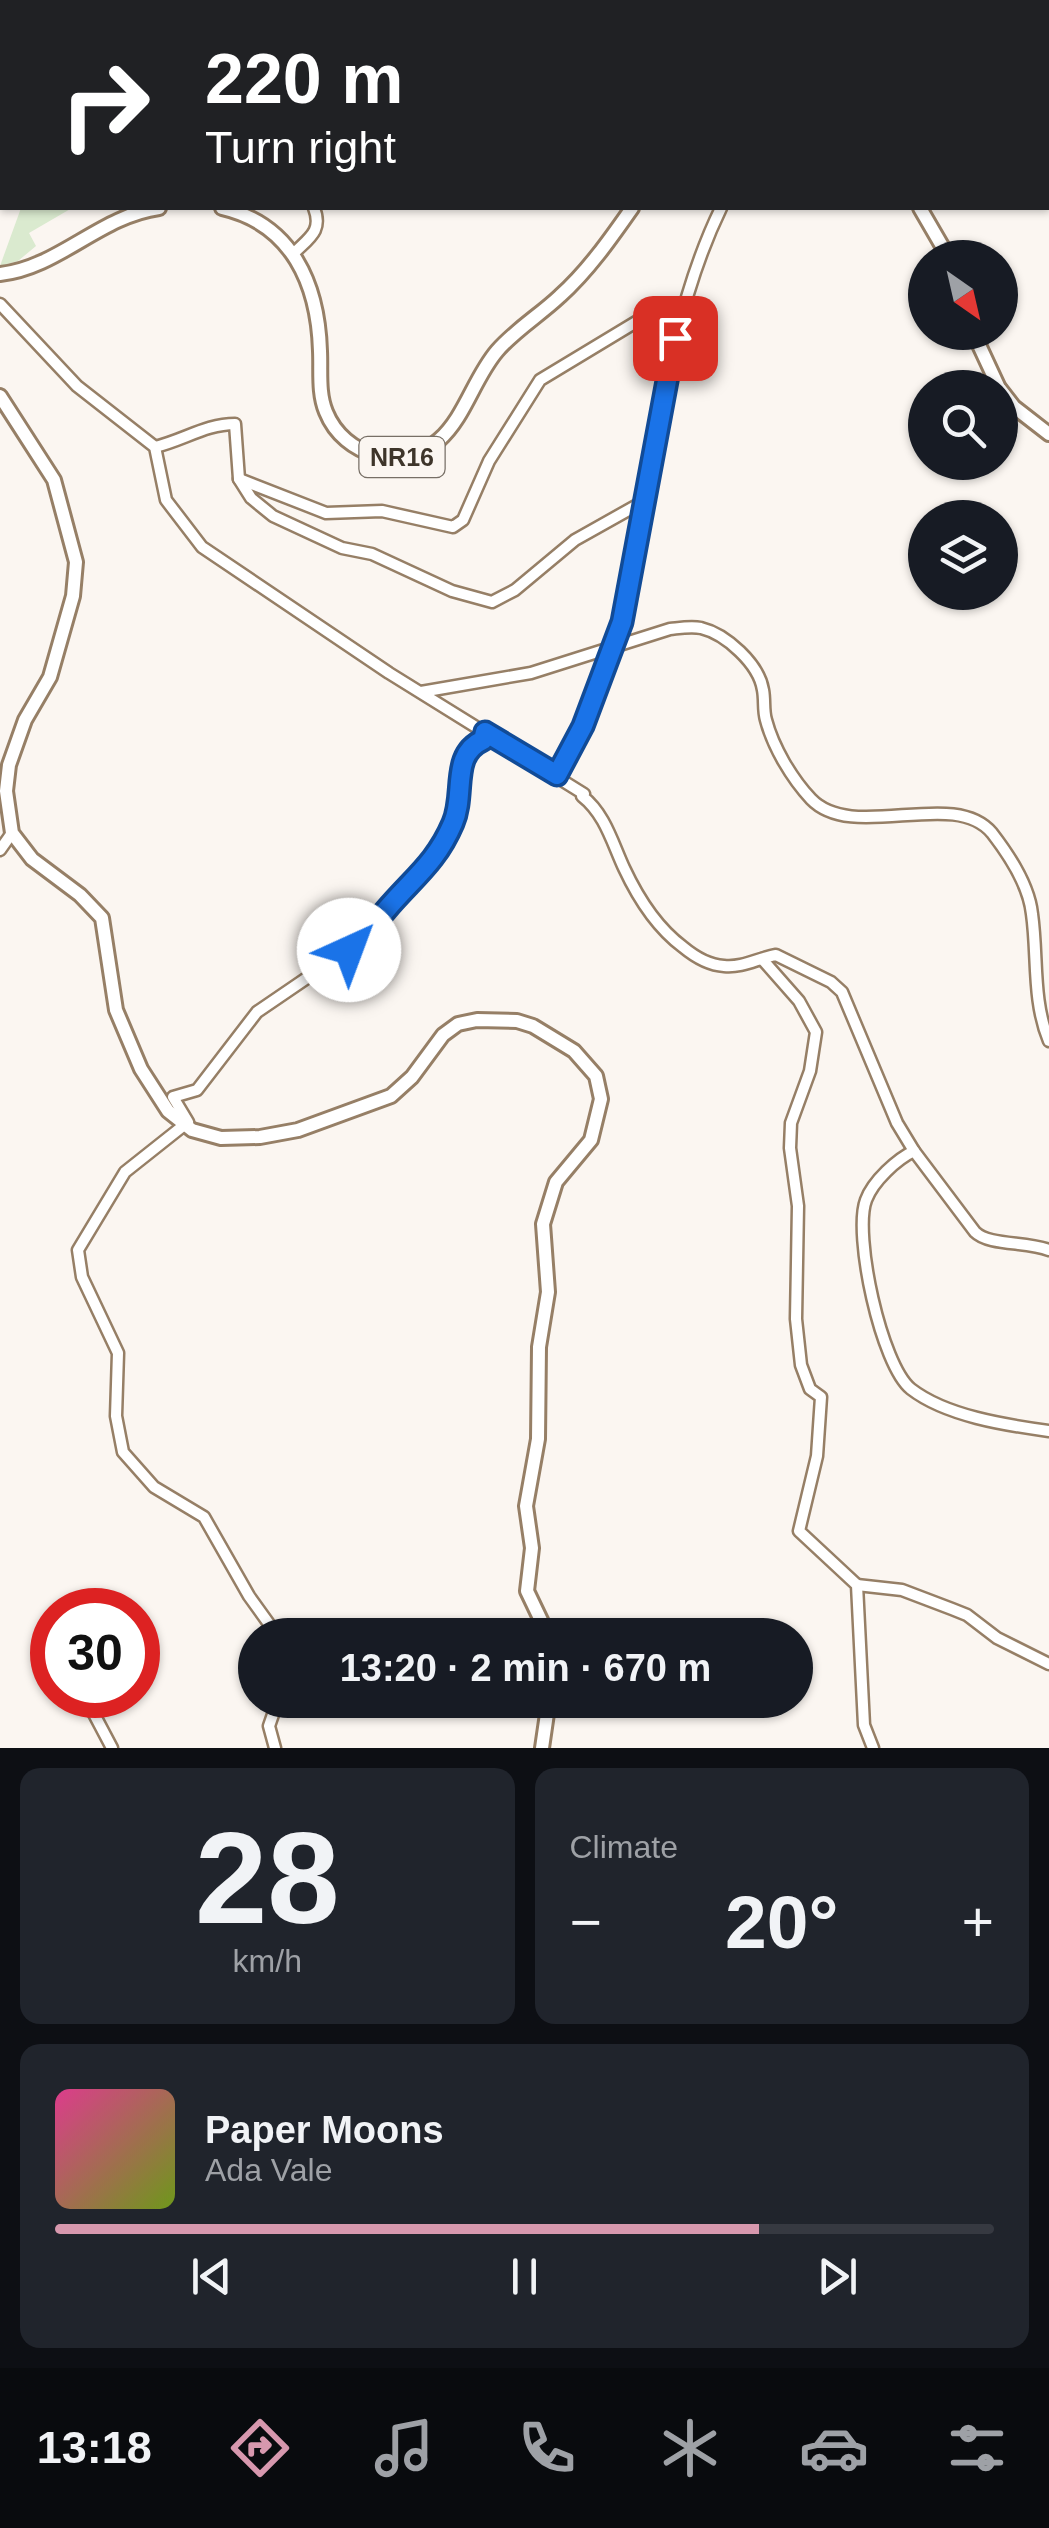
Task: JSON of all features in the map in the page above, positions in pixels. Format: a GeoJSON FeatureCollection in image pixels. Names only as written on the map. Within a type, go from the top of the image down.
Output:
{"type":"FeatureCollection","features":[{"type":"Feature","properties":{"kind":"main road"},"geometry":{"type":"LineString","coordinates":[[0,274],[33,268],[122,218],[152,210]]}},
{"type":"Feature","properties":{"kind":"main road","name":"NR16"},"geometry":{"type":"LineString","coordinates":[[230,210],[247,214],[279,236],[294,254],[308,277],[317,316],[322,394],[331,421],[361,451],[384,458],[414,456],[440,440],[497,350],[563,295],[630,210]]}},
{"type":"Feature","properties":{"kind":"main road"},"geometry":{"type":"LineString","coordinates":[[921,210],[939,240]]}},
{"type":"Feature","properties":{"kind":"main road"},"geometry":{"type":"LineString","coordinates":[[0,396],[54,480],[76,562],[73,596],[50,677],[18,735],[10,764],[6,791],[12,833],[32,859],[80,895],[102,918],[116,1010],[148,1080],[168,1111],[184,1126],[221,1138],[260,1137],[298,1130],[376,1103],[402,1087],[450,1029],[478,1020],[517,1021],[532,1026],[574,1051],[592,1068],[601,1091],[595,1127],[584,1151],[554,1184],[543,1224],[548,1292],[540,1348],[538,1439],[526,1506],[532,1548],[528,1596],[539,1618]]}},
{"type":"Feature","properties":{"kind":"main road"},"geometry":{"type":"LineString","coordinates":[[1018,410],[1049,434]]}},
{"type":"Feature","properties":{"kind":"main road"},"geometry":{"type":"LineString","coordinates":[[542,1748],[546,1718]]}},
{"type":"Feature","properties":{"kind":"street"},"geometry":{"type":"LineString","coordinates":[[294,254],[317,231],[320,220],[315,210]]}},
{"type":"Feature","properties":{"kind":"street"},"geometry":{"type":"LineString","coordinates":[[557,775],[583,726],[616,644],[648,498],[659,410],[684,307],[720,210]]}},
{"type":"Feature","properties":{"kind":"street"},"geometry":{"type":"LineString","coordinates":[[0,304],[77,386],[156,447],[166,500],[196,542],[420,692],[557,775],[593,805],[645,907],[665,934],[696,958],[722,966],[776,955],[831,982],[842,992],[893,1112],[914,1151],[980,1238],[1017,1241],[1049,1250]]}},
{"type":"Feature","properties":{"kind":"street"},"geometry":{"type":"LineString","coordinates":[[239,479],[326,512],[382,511],[453,527],[463,520],[489,461],[540,380],[646,316],[684,307]]}},
{"type":"Feature","properties":{"kind":"street"},"geometry":{"type":"LineString","coordinates":[[156,447],[192,438],[206,427],[234,423],[239,479],[251,498],[281,520],[342,548],[372,554],[452,591],[492,602],[515,590],[575,540],[648,498]]}},
{"type":"Feature","properties":{"kind":"street"},"geometry":{"type":"LineString","coordinates":[[420,692],[531,673],[666,630],[694,628],[713,633],[741,652],[763,688],[765,719],[780,754],[817,804],[853,815],[896,818],[944,814],[982,822],[1014,864],[1031,908],[1034,968],[1049,1041]]}},
{"type":"Feature","properties":{"kind":"street"},"geometry":{"type":"LineString","coordinates":[[265,1618],[204,1517],[154,1487],[123,1452],[116,1416],[118,1353],[88,1292],[77,1259],[80,1244],[103,1213],[125,1172],[184,1126],[186,1117],[172,1098],[197,1090],[242,1027],[261,1009],[367,937],[383,913],[437,856],[459,802],[461,760],[472,745],[483,740],[485,732]]}},
{"type":"Feature","properties":{"kind":"street"},"geometry":{"type":"LineString","coordinates":[[0,850],[12,833]]}},
{"type":"Feature","properties":{"kind":"street"},"geometry":{"type":"LineString","coordinates":[[762,958],[807,1013],[816,1043],[791,1123],[790,1148],[798,1206],[796,1320],[800,1364],[810,1388],[821,1397],[817,1456],[800,1532],[857,1585],[902,1590],[968,1615],[996,1638],[1049,1664]]}},
{"type":"Feature","properties":{"kind":"street"},"geometry":{"type":"LineString","coordinates":[[914,1151],[903,1156],[875,1186],[866,1198],[863,1217],[867,1276],[890,1360],[908,1387],[941,1405],[1049,1432]]}},
{"type":"Feature","properties":{"kind":"street"},"geometry":{"type":"LineString","coordinates":[[857,1585],[864,1725],[874,1748]]}},
{"type":"Feature","properties":{"kind":"street"},"geometry":{"type":"LineString","coordinates":[[96,1718],[112,1748]]}},
{"type":"Feature","properties":{"kind":"street"},"geometry":{"type":"LineString","coordinates":[[272,1718],[269,1726],[275,1748]]}},
{"type":"Feature","properties":{"kind":"green space"},"geometry":{"type":"Polygon","coordinates":[[[20,210],[69,210],[29,233],[36,246],[18,261],[0,266],[20,210]]]}},
{"type":"Feature","properties":{"kind":"route"},"geometry":{"type":"LineString","coordinates":[[349,950],[367,937],[383,913],[437,856],[459,802],[461,760],[472,745],[483,740],[485,732],[557,775],[583,726],[622,622],[675,338]]}}]}
